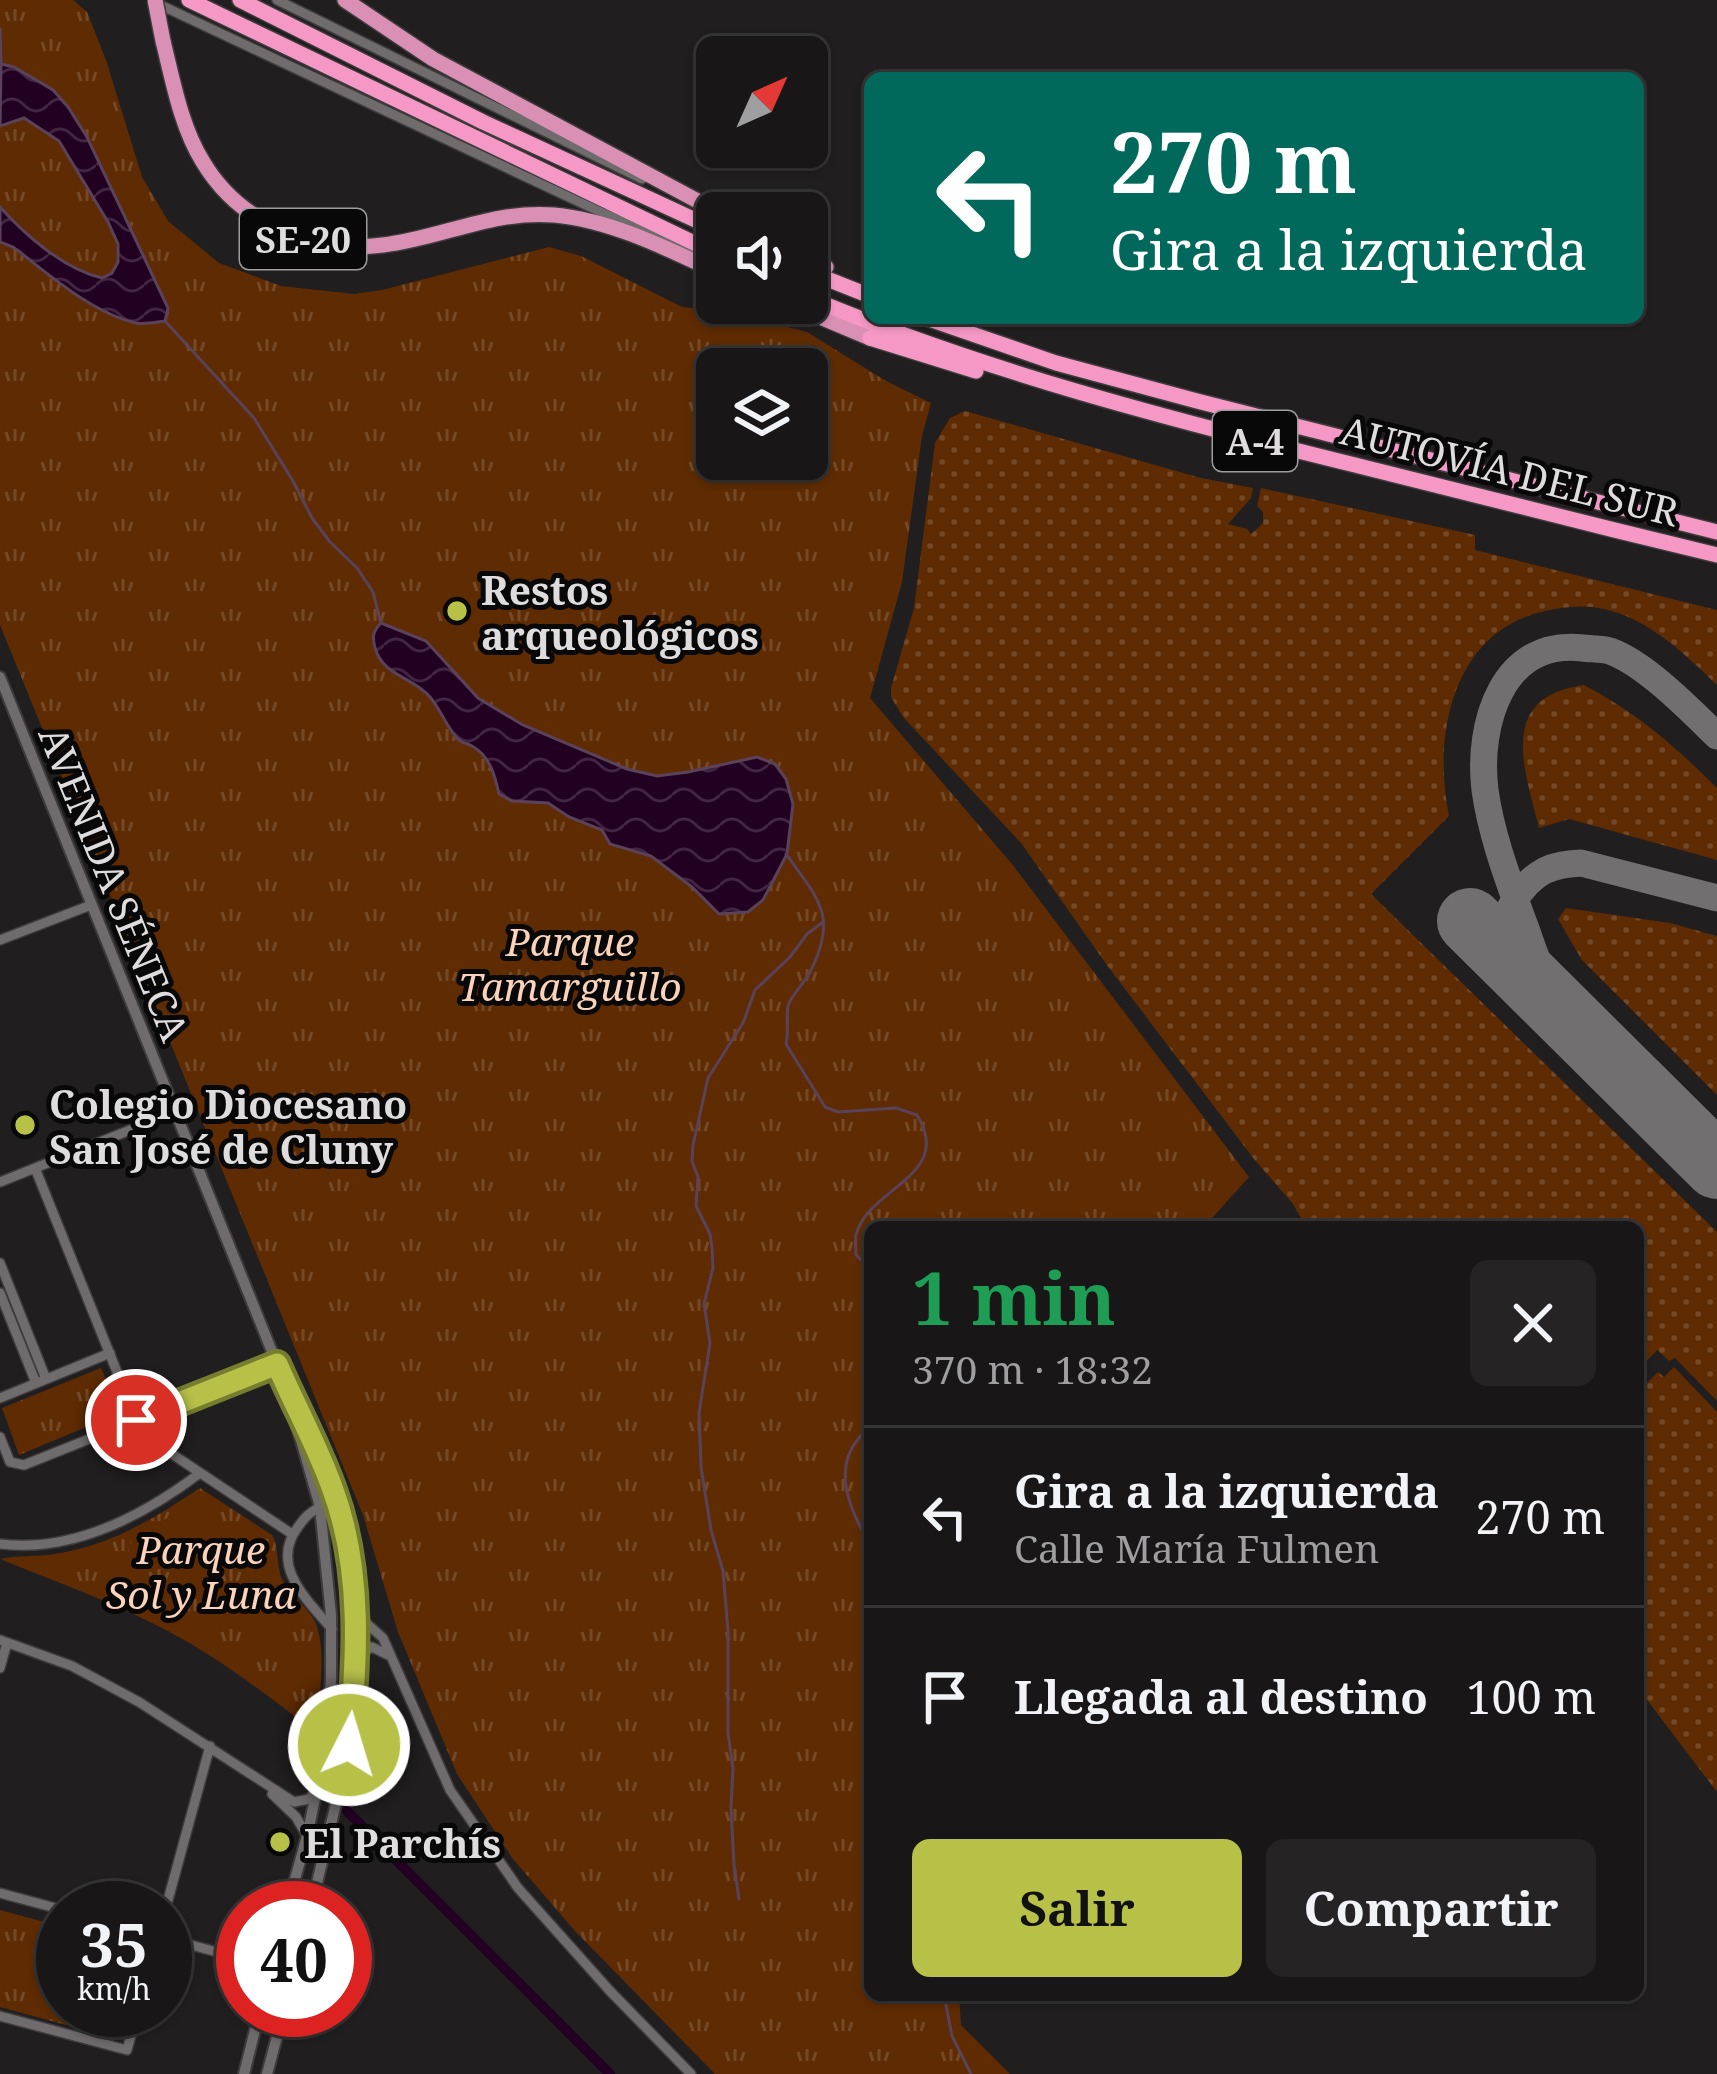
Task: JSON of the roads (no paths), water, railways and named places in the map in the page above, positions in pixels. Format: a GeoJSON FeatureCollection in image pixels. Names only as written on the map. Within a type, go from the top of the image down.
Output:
{"type":"FeatureCollection","features":[{"type":"Feature","properties":{"kind":"highway","name":"SE-20"},"geometry":{"type":"LineString","coordinates":[[152,0],[186,125],[202,162],[257,218],[293,237],[337,247],[383,245],[477,221],[556,215],[613,229],[696,262]]}},
{"type":"Feature","properties":{"kind":"highway"},"geometry":{"type":"LineString","coordinates":[[188,0],[696,247]]}},
{"type":"Feature","properties":{"kind":"highway"},"geometry":{"type":"LineString","coordinates":[[240,0],[483,122],[696,220]]}},
{"type":"Feature","properties":{"kind":"highway"},"geometry":{"type":"LineString","coordinates":[[345,0],[433,58],[696,202]]}},
{"type":"Feature","properties":{"kind":"highway"},"geometry":{"type":"LineString","coordinates":[[828,268],[864,283]]}},
{"type":"Feature","properties":{"kind":"highway"},"geometry":{"type":"LineString","coordinates":[[828,279],[864,294]]}},
{"type":"Feature","properties":{"kind":"highway","name":"AUTOVÍA DEL SUR"},"geometry":{"type":"LineString","coordinates":[[828,306],[864,321]]}},
{"type":"Feature","properties":{"kind":"highway"},"geometry":{"type":"LineString","coordinates":[[828,320],[1003,380],[1131,409]]}},
{"type":"Feature","properties":{"kind":"highway","name":"AUTOVÍA DEL SUR"},"geometry":{"type":"LineString","coordinates":[[871,324],[1131,409],[1717,555]]}},
{"type":"Feature","properties":{"kind":"highway","name":"AUTOVÍA DEL SUR"},"geometry":{"type":"LineString","coordinates":[[941,324],[1056,363],[1197,401],[1717,532]]}},
{"type":"Feature","properties":{"kind":"highway"},"geometry":{"type":"LineString","coordinates":[[949,324],[958,331]]}},
{"type":"Feature","properties":{"kind":"street"},"geometry":{"type":"LineString","coordinates":[[152,0],[605,214],[696,249]]}},
{"type":"Feature","properties":{"kind":"street"},"geometry":{"type":"LineString","coordinates":[[277,0],[696,203]]}},
{"type":"Feature","properties":{"kind":"street","name":"AVENIDA SÉNECA"},"geometry":{"type":"LineString","coordinates":[[0,679],[343,1522],[355,1612],[356,1672],[348,1754],[318,1881]]}},
{"type":"Feature","properties":{"kind":"street"},"geometry":{"type":"LineString","coordinates":[[0,940],[92,905]]}},
{"type":"Feature","properties":{"kind":"street"},"geometry":{"type":"LineString","coordinates":[[0,1182],[175,1112]]}},
{"type":"Feature","properties":{"kind":"street"},"geometry":{"type":"LineString","coordinates":[[35,1168],[142,1434],[292,1534]]}},
{"type":"Feature","properties":{"kind":"street"},"geometry":{"type":"LineString","coordinates":[[0,1263],[41,1381]]}},
{"type":"Feature","properties":{"kind":"street"},"geometry":{"type":"LineString","coordinates":[[0,1293],[41,1381]]}},
{"type":"Feature","properties":{"kind":"street"},"geometry":{"type":"LineString","coordinates":[[0,1398],[110,1353]]}},
{"type":"Feature","properties":{"kind":"street"},"geometry":{"type":"LineString","coordinates":[[10,1462],[24,1465],[277,1364]]}},
{"type":"Feature","properties":{"kind":"street","name":"AVENIDA SÉNECA"},"geometry":{"type":"LineString","coordinates":[[283,1378],[320,1507],[332,1629],[327,1742],[294,1881]]}},
{"type":"Feature","properties":{"kind":"street"},"geometry":{"type":"LineString","coordinates":[[0,1437],[10,1462]]}},
{"type":"Feature","properties":{"kind":"street"},"geometry":{"type":"LineString","coordinates":[[0,1474],[10,1462]]}},
{"type":"Feature","properties":{"kind":"street"},"geometry":{"type":"LineString","coordinates":[[0,1544],[78,1539],[150,1506],[200,1473]]}},
{"type":"Feature","properties":{"kind":"street"},"geometry":{"type":"LineString","coordinates":[[320,1507],[292,1534],[286,1551],[289,1571],[304,1597],[332,1629]]}},
{"type":"Feature","properties":{"kind":"street"},"geometry":{"type":"LineString","coordinates":[[355,1612],[383,1638],[450,1790],[495,1857],[610,1991],[692,2074]]}},
{"type":"Feature","properties":{"kind":"street"},"geometry":{"type":"LineString","coordinates":[[0,1668],[3,1641],[71,1666],[139,1702],[294,1802],[309,1799],[318,1788]]}},
{"type":"Feature","properties":{"kind":"street"},"geometry":{"type":"LineString","coordinates":[[356,1672],[362,1653],[372,1647],[392,1659]]}},
{"type":"Feature","properties":{"kind":"street"},"geometry":{"type":"LineString","coordinates":[[173,1881],[210,1746]]}},
{"type":"Feature","properties":{"kind":"street"},"geometry":{"type":"LineString","coordinates":[[239,1766],[296,1817],[307,1836],[329,1842]]}},
{"type":"Feature","properties":{"kind":"street"},"geometry":{"type":"LineString","coordinates":[[0,1893],[36,1903]]}},
{"type":"Feature","properties":{"kind":"street"},"geometry":{"type":"LineString","coordinates":[[0,2016],[36,2026]]}},
{"type":"Feature","properties":{"kind":"street"},"geometry":{"type":"LineString","coordinates":[[78,2037],[127,2050],[131,2037]]}},
{"type":"Feature","properties":{"kind":"street"},"geometry":{"type":"LineString","coordinates":[[244,2074],[253,2037]]}},
{"type":"Feature","properties":{"kind":"street"},"geometry":{"type":"LineString","coordinates":[[267,2074],[277,2037]]}},
{"type":"Feature","properties":{"kind":"water"},"geometry":{"type":"Polygon","coordinates":[[[1,64],[53,90],[68,107],[87,137],[168,308],[165,321],[136,323],[103,311],[0,242],[0,207],[34,240],[88,274],[102,278],[118,262],[118,244],[108,222],[59,141],[24,118],[0,126],[1,64]]]}},
{"type":"Feature","properties":{"kind":"water"},"geometry":{"type":"Polygon","coordinates":[[[381,623],[426,641],[478,698],[523,725],[627,769],[657,776],[757,757],[775,764],[786,779],[793,804],[787,854],[763,900],[748,912],[719,914],[651,856],[610,844],[602,830],[548,803],[512,801],[499,794],[483,755],[456,737],[423,690],[391,671],[379,657],[373,637],[381,623]]]}},
{"type":"Feature","properties":{"kind":"waterway"},"geometry":{"type":"LineString","coordinates":[[0,29],[1,64]]}},
{"type":"Feature","properties":{"kind":"waterway"},"geometry":{"type":"LineString","coordinates":[[165,321],[254,418],[312,518],[373,592],[381,623]]}},
{"type":"Feature","properties":{"kind":"waterway"},"geometry":{"type":"LineString","coordinates":[[786,854],[816,897],[824,923],[818,954],[788,1006],[786,1044],[825,1107],[838,1112],[896,1108],[917,1115],[926,1136],[925,1153],[917,1167],[863,1219],[856,1235],[856,1255],[864,1262]]}},
{"type":"Feature","properties":{"kind":"waterway"},"geometry":{"type":"LineString","coordinates":[[739,1899],[723,1571],[701,1467],[699,1413],[710,1343],[704,1304],[713,1268],[712,1248],[696,1206],[693,1145],[708,1078],[743,1023],[755,990],[823,922]]}},
{"type":"Feature","properties":{"kind":"waterway"},"geometry":{"type":"LineString","coordinates":[[864,1431],[852,1448],[845,1472],[853,1510],[864,1532]]}},
{"type":"Feature","properties":{"kind":"waterway"},"geometry":{"type":"LineString","coordinates":[[347,1811],[610,2074]]}},
{"type":"Feature","properties":{"kind":"waterway"},"geometry":{"type":"LineString","coordinates":[[945,2001],[952,2036],[971,2074]]}},
{"type":"Feature","properties":{"kind":"place","name":"Restos arqueológicos"},"geometry":{"type":"Point","coordinates":[457,611]}},
{"type":"Feature","properties":{"kind":"place","name":"Colegio Diocesano San José de Cluny"},"geometry":{"type":"Point","coordinates":[25,1125]}},
{"type":"Feature","properties":{"kind":"place","name":"El Parchís"},"geometry":{"type":"Point","coordinates":[280,1842]}},
{"type":"Feature","properties":{"kind":"park label","name":"Parque Tamarguillo"},"geometry":{"type":"Point","coordinates":[570,962]}},
{"type":"Feature","properties":{"kind":"park label","name":"Parque Sol y Luna"},"geometry":{"type":"Point","coordinates":[201,1570]}}]}
